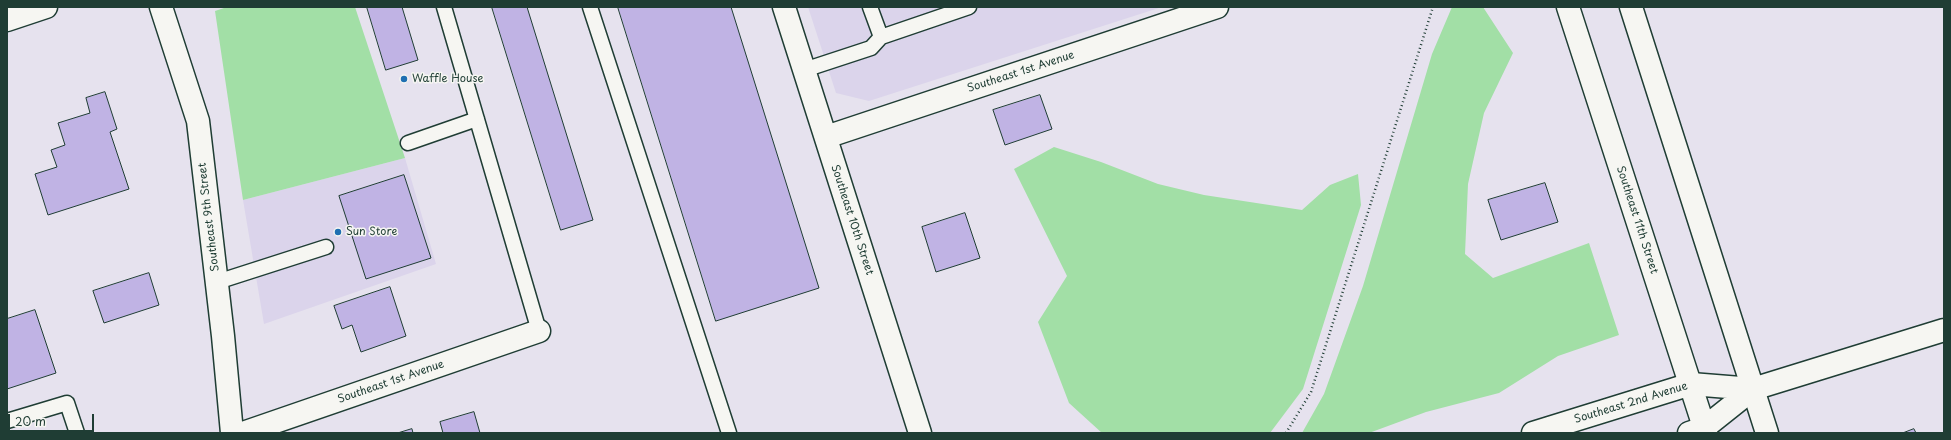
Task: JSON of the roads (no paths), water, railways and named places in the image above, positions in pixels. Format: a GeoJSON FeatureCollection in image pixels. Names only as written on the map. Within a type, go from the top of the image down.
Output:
{"type":"FeatureCollection","features":[{"type":"Feature","properties":{"kind":"main road"},"geometry":{"type":"LineString","coordinates":[[7,20],[46,7]]}},
{"type":"Feature","properties":{"kind":"main road","name":"Southeast 9th Street"},"geometry":{"type":"LineString","coordinates":[[160,7],[198,121],[217,282],[232,433]]}},
{"type":"Feature","properties":{"kind":"main road","name":"Southeast 10th Street"},"geometry":{"type":"LineString","coordinates":[[784,7],[920,433]]}},
{"type":"Feature","properties":{"kind":"main road","name":"Southeast 1st Avenue"},"geometry":{"type":"LineString","coordinates":[[826,137],[1217,7]]}},
{"type":"Feature","properties":{"kind":"main road","name":"Southeast 11th Street"},"geometry":{"type":"LineString","coordinates":[[1568,7],[1691,384],[1700,431]]}},
{"type":"Feature","properties":{"kind":"main road"},"geometry":{"type":"LineString","coordinates":[[1631,7],[1767,433]]}},
{"type":"Feature","properties":{"kind":"main road","name":"Southeast 2nd Avenue"},"geometry":{"type":"LineString","coordinates":[[1700,431],[1753,389],[1944,330]]}},
{"type":"Feature","properties":{"kind":"main road","name":"Southeast 1st Avenue"},"geometry":{"type":"LineString","coordinates":[[243,433],[540,331]]}},
{"type":"Feature","properties":{"kind":"main road","name":"Southeast 2nd Avenue"},"geometry":{"type":"LineString","coordinates":[[1533,433],[1691,384],[1753,389]]}},
{"type":"Feature","properties":{"kind":"lane"},"geometry":{"type":"LineString","coordinates":[[444,7],[540,331]]}},
{"type":"Feature","properties":{"kind":"lane"},"geometry":{"type":"LineString","coordinates":[[590,7],[729,433]]}},
{"type":"Feature","properties":{"kind":"lane"},"geometry":{"type":"LineString","coordinates":[[870,7],[881,37]]}},
{"type":"Feature","properties":{"kind":"lane"},"geometry":{"type":"LineString","coordinates":[[804,70],[871,48],[881,37],[969,7]]}},
{"type":"Feature","properties":{"kind":"lane"},"geometry":{"type":"LineString","coordinates":[[408,143],[477,119]]}},
{"type":"Feature","properties":{"kind":"lane"},"geometry":{"type":"LineString","coordinates":[[217,282],[326,247]]}},
{"type":"Feature","properties":{"kind":"lane"},"geometry":{"type":"LineString","coordinates":[[7,422],[67,403],[77,433]]}},
{"type":"Feature","properties":{"kind":"place","name":"Waffle House"},"geometry":{"type":"Point","coordinates":[404,79]}},
{"type":"Feature","properties":{"kind":"place","name":"Sun Store"},"geometry":{"type":"Point","coordinates":[338,232]}}]}
